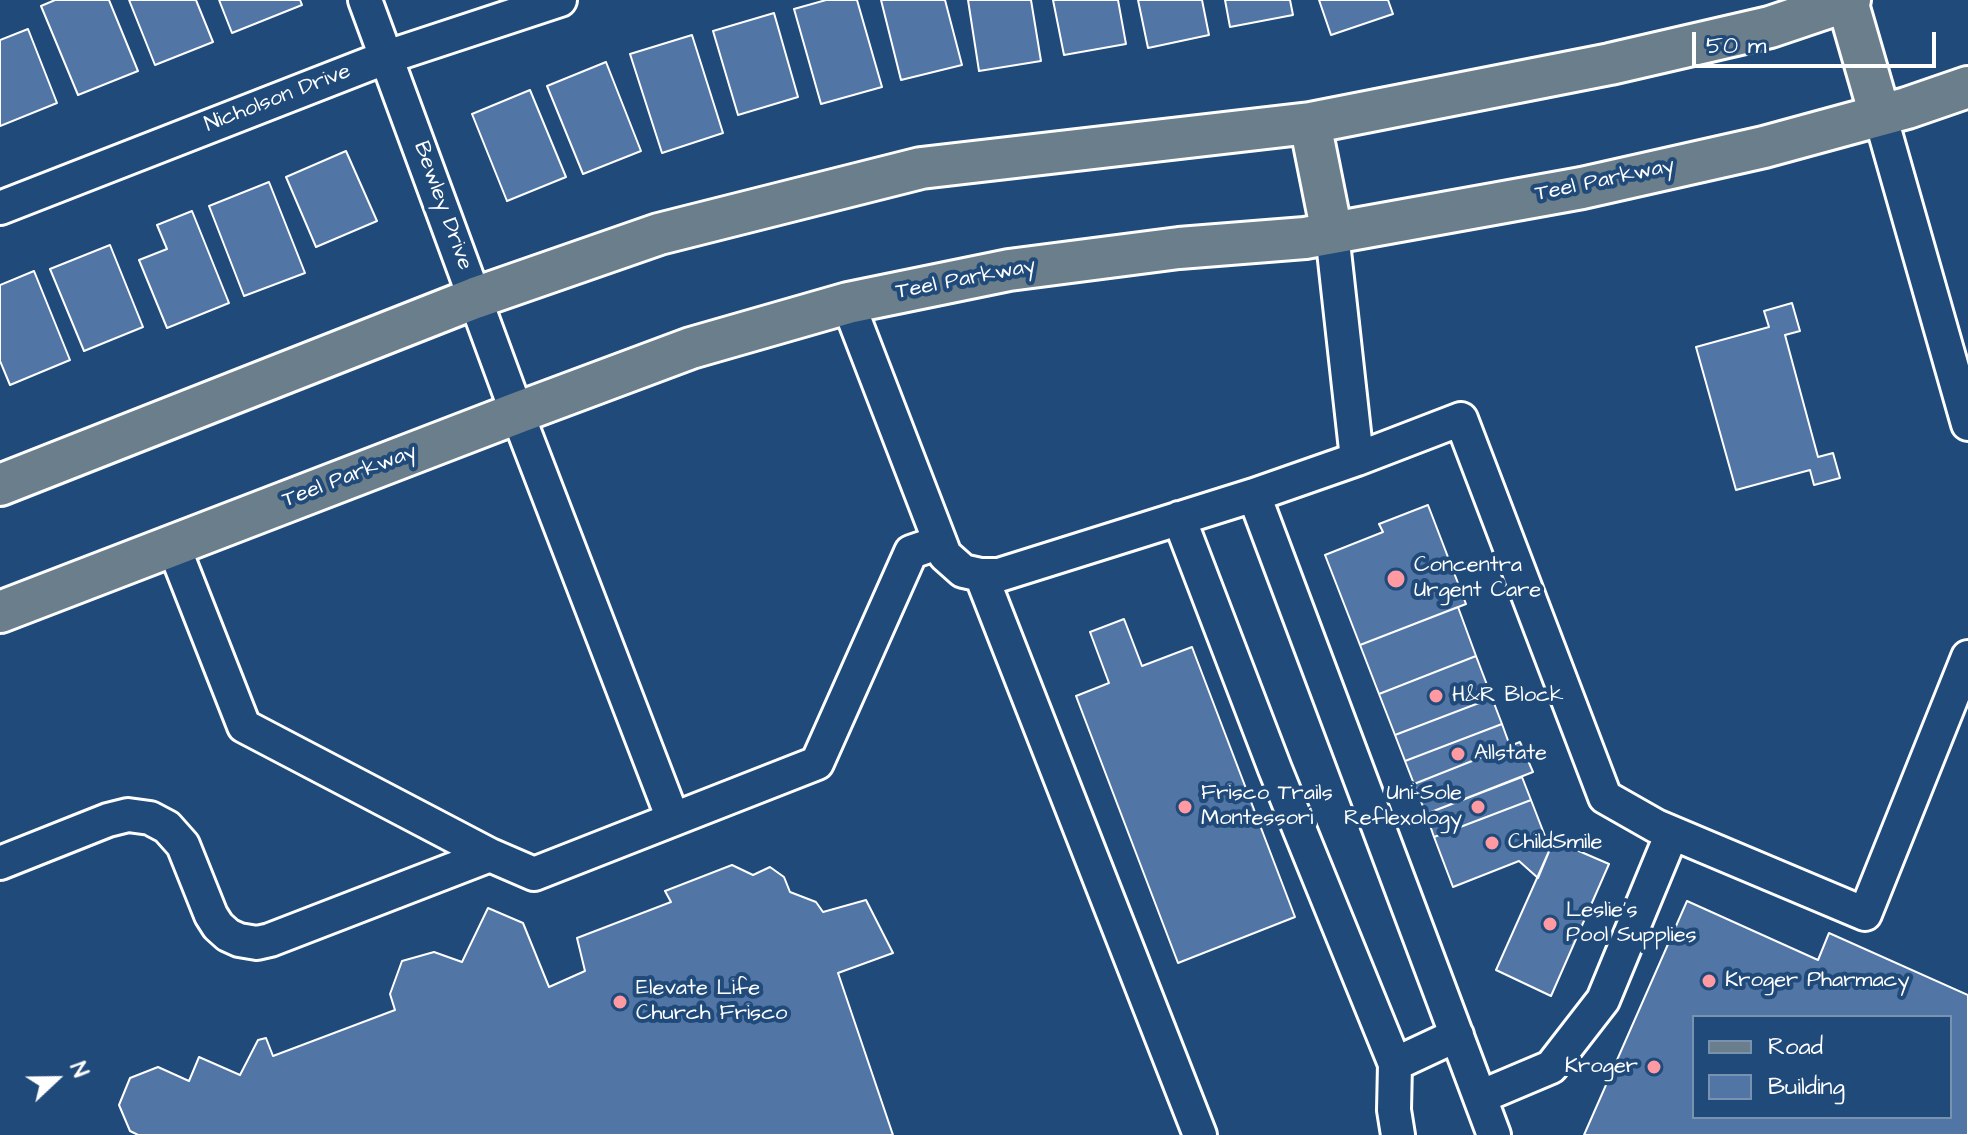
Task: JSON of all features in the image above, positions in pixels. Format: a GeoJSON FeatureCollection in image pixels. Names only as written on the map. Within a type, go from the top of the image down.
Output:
{"type":"FeatureCollection","features":[{"type":"Feature","properties":{"kind":"main road"},"geometry":{"type":"LineString","coordinates":[[0,485],[475,298],[659,234],[921,168],[1310,123],[1639,57],[1770,27],[1849,0],[1880,115]]}},
{"type":"Feature","properties":{"kind":"main road","name":"Teel Parkway"},"geometry":{"type":"LineString","coordinates":[[0,612],[691,348],[848,303],[1009,270],[1179,248],[1305,238],[1582,188],[1764,147],[1968,87]]}},
{"type":"Feature","properties":{"kind":"main road"},"geometry":{"type":"LineString","coordinates":[[1310,123],[1332,233]]}},
{"type":"Feature","properties":{"kind":"street","name":"Bewley Drive"},"geometry":{"type":"LineString","coordinates":[[365,0],[517,413],[673,819]]}},
{"type":"Feature","properties":{"kind":"street","name":"Nicholson Drive"},"geometry":{"type":"LineString","coordinates":[[0,208],[387,57],[560,0]]}},
{"type":"Feature","properties":{"kind":"street"},"geometry":{"type":"LineString","coordinates":[[1880,115],[1968,424]]}},
{"type":"Feature","properties":{"kind":"street"},"geometry":{"type":"LineString","coordinates":[[1332,233],[1357,459]]}},
{"type":"Feature","properties":{"kind":"street"},"geometry":{"type":"LineString","coordinates":[[848,303],[945,555],[963,571],[981,575],[1011,572],[1254,495],[1461,419],[1605,797],[1656,826],[1865,914],[1968,657]]}},
{"type":"Feature","properties":{"kind":"street"},"geometry":{"type":"LineString","coordinates":[[1254,495],[1494,1135]]}},
{"type":"Feature","properties":{"kind":"street"},"geometry":{"type":"LineString","coordinates":[[1179,518],[1275,769],[1395,1064],[1394,1110],[1398,1135]]}},
{"type":"Feature","properties":{"kind":"street"},"geometry":{"type":"LineString","coordinates":[[173,545],[244,726],[490,855],[534,874],[817,763],[911,552],[940,542]]}},
{"type":"Feature","properties":{"kind":"street"},"geometry":{"type":"LineString","coordinates":[[981,575],[1200,1135]]}},
{"type":"Feature","properties":{"kind":"street"},"geometry":{"type":"LineString","coordinates":[[0,863],[108,820],[128,815],[150,818],[167,827],[183,845],[218,926],[239,940],[257,943],[490,855]]}},
{"type":"Feature","properties":{"kind":"street"},"geometry":{"type":"LineString","coordinates":[[1480,1097],[1551,1067],[1603,1000],[1672,833]]}},
{"type":"Feature","properties":{"kind":"street"},"geometry":{"type":"LineString","coordinates":[[1395,1064],[1457,1035]]}},
{"type":"Feature","properties":{"kind":"building"},"geometry":{"type":"Polygon","coordinates":[[[55,0],[109,0],[138,71],[78,95],[41,6],[55,0]]]}},
{"type":"Feature","properties":{"kind":"building"},"geometry":{"type":"Polygon","coordinates":[[[129,0],[196,0],[213,42],[155,65],[129,0]]]}},
{"type":"Feature","properties":{"kind":"building"},"geometry":{"type":"Polygon","coordinates":[[[219,0],[300,0],[302,5],[232,33],[219,0]]]}},
{"type":"Feature","properties":{"kind":"building"},"geometry":{"type":"Polygon","coordinates":[[[826,0],[857,0],[882,87],[821,104],[794,9],[826,0]]]}},
{"type":"Feature","properties":{"kind":"building"},"geometry":{"type":"Polygon","coordinates":[[[881,0],[945,0],[962,65],[901,80],[881,0]]]}},
{"type":"Feature","properties":{"kind":"building"},"geometry":{"type":"Polygon","coordinates":[[[968,0],[1031,0],[1041,61],[979,71],[968,0]]]}},
{"type":"Feature","properties":{"kind":"building"},"geometry":{"type":"Polygon","coordinates":[[[1053,0],[1118,0],[1126,44],[1064,55],[1053,0]]]}},
{"type":"Feature","properties":{"kind":"building"},"geometry":{"type":"Polygon","coordinates":[[[1138,0],[1202,0],[1209,35],[1148,48],[1138,0]]]}},
{"type":"Feature","properties":{"kind":"building"},"geometry":{"type":"Polygon","coordinates":[[[1225,0],[1290,0],[1293,15],[1230,27],[1225,0]]]}},
{"type":"Feature","properties":{"kind":"building"},"geometry":{"type":"Polygon","coordinates":[[[1319,0],[1388,0],[1393,14],[1331,35],[1319,0]]]}},
{"type":"Feature","properties":{"kind":"building"},"geometry":{"type":"Polygon","coordinates":[[[774,13],[798,97],[738,115],[713,31],[774,13]]]}},
{"type":"Feature","properties":{"kind":"building"},"geometry":{"type":"Polygon","coordinates":[[[28,29],[57,103],[0,126],[0,40],[28,29]]]}},
{"type":"Feature","properties":{"kind":"building"},"geometry":{"type":"Polygon","coordinates":[[[692,35],[723,133],[662,153],[630,54],[692,35]]]}},
{"type":"Feature","properties":{"kind":"building"},"geometry":{"type":"Polygon","coordinates":[[[606,62],[641,151],[583,174],[547,86],[606,62]]]}},
{"type":"Feature","properties":{"kind":"building"},"geometry":{"type":"Polygon","coordinates":[[[530,90],[566,177],[507,201],[472,114],[530,90]]]}},
{"type":"Feature","properties":{"kind":"building"},"geometry":{"type":"Polygon","coordinates":[[[346,151],[377,221],[316,247],[286,177],[346,151]]]}},
{"type":"Feature","properties":{"kind":"building"},"geometry":{"type":"Polygon","coordinates":[[[269,182],[305,273],[244,296],[209,206],[269,182]]]}},
{"type":"Feature","properties":{"kind":"building"},"geometry":{"type":"Polygon","coordinates":[[[192,211],[229,303],[167,328],[139,260],[167,249],[157,225],[192,211]]]}},
{"type":"Feature","properties":{"kind":"building"},"geometry":{"type":"Polygon","coordinates":[[[110,245],[143,327],[84,351],[50,269],[110,245]]]}},
{"type":"Feature","properties":{"kind":"building"},"geometry":{"type":"Polygon","coordinates":[[[34,271],[70,360],[10,385],[0,361],[0,285],[34,271]]]}},
{"type":"Feature","properties":{"kind":"building"},"geometry":{"type":"Polygon","coordinates":[[[1792,303],[1800,331],[1785,335],[1818,457],[1833,453],[1840,478],[1814,485],[1810,470],[1736,490],[1696,347],[1769,327],[1764,311],[1792,303]]]}},
{"type":"Feature","properties":{"kind":"building","name":"Concentra Urgent Care"},"geometry":{"type":"Polygon","coordinates":[[[1428,505],[1466,604],[1360,645],[1325,555],[1383,532],[1379,524],[1428,505]]]}},
{"type":"Feature","properties":{"kind":"building"},"geometry":{"type":"Polygon","coordinates":[[[1458,607],[1476,656],[1379,694],[1360,645],[1458,607]]]}},
{"type":"Feature","properties":{"kind":"building","name":"Frisco Trails Montessori"},"geometry":{"type":"Polygon","coordinates":[[[1124,619],[1142,666],[1192,647],[1295,917],[1178,963],[1076,696],[1109,683],[1090,632],[1124,619]]]}},
{"type":"Feature","properties":{"kind":"building","name":"H&R Block"},"geometry":{"type":"Polygon","coordinates":[[[1476,656],[1492,698],[1395,735],[1379,694],[1476,656]]]}},
{"type":"Feature","properties":{"kind":"building"},"geometry":{"type":"Polygon","coordinates":[[[1492,698],[1502,724],[1405,761],[1395,735],[1492,698]]]}},
{"type":"Feature","properties":{"kind":"building","name":"Allstate"},"geometry":{"type":"Polygon","coordinates":[[[1502,724],[1510,746],[1414,784],[1405,761],[1502,724]]]}},
{"type":"Feature","properties":{"kind":"building"},"geometry":{"type":"Polygon","coordinates":[[[1520,742],[1533,772],[1426,814],[1414,784],[1520,742]]]}},
{"type":"Feature","properties":{"kind":"building","name":"Uni-Sole Reflexology"},"geometry":{"type":"Polygon","coordinates":[[[1522,777],[1531,800],[1434,837],[1426,814],[1522,777]]]}},
{"type":"Feature","properties":{"kind":"building","name":"ChildSmile"},"geometry":{"type":"Polygon","coordinates":[[[1531,800],[1550,849],[1538,878],[1519,861],[1453,887],[1434,837],[1531,800]]]}},
{"type":"Feature","properties":{"kind":"building","name":"Leslie's Pool Supplies"},"geometry":{"type":"Polygon","coordinates":[[[1558,842],[1609,864],[1551,996],[1496,970],[1550,849],[1558,842]]]}},
{"type":"Feature","properties":{"kind":"building","name":"Elevate Life Church Frisco"},"geometry":{"type":"Polygon","coordinates":[[[732,865],[753,875],[770,867],[784,877],[790,892],[816,902],[823,912],[866,900],[893,953],[838,973],[893,1135],[138,1135],[130,1131],[119,1105],[130,1078],[158,1067],[189,1081],[199,1057],[240,1075],[258,1040],[266,1038],[273,1056],[395,1010],[390,994],[402,961],[434,952],[462,962],[488,908],[523,923],[549,987],[585,971],[577,938],[671,902],[665,891],[732,865]]]}},
{"type":"Feature","properties":{"kind":"building","name":"Kroger"},"geometry":{"type":"Polygon","coordinates":[[[1687,901],[1818,960],[1829,933],[1968,995],[1968,1135],[1584,1135],[1687,901]]]}},
{"type":"Feature","properties":{"kind":"place","name":"Concentra Urgent Care"},"geometry":{"type":"Point","coordinates":[1396,579]}},
{"type":"Feature","properties":{"kind":"place","name":"H&R Block"},"geometry":{"type":"Point","coordinates":[1436,696]}},
{"type":"Feature","properties":{"kind":"place","name":"Allstate"},"geometry":{"type":"Point","coordinates":[1458,754]}},
{"type":"Feature","properties":{"kind":"place","name":"Frisco Trails Montessori"},"geometry":{"type":"Point","coordinates":[1185,807]}},
{"type":"Feature","properties":{"kind":"place","name":"Uni-Sole Reflexology"},"geometry":{"type":"Point","coordinates":[1478,807]}},
{"type":"Feature","properties":{"kind":"place","name":"ChildSmile"},"geometry":{"type":"Point","coordinates":[1492,843]}},
{"type":"Feature","properties":{"kind":"place","name":"Leslie's Pool Supplies"},"geometry":{"type":"Point","coordinates":[1550,924]}},
{"type":"Feature","properties":{"kind":"place","name":"Kroger Pharmacy"},"geometry":{"type":"Point","coordinates":[1709,981]}},
{"type":"Feature","properties":{"kind":"place","name":"Elevate Life Church Frisco"},"geometry":{"type":"Point","coordinates":[620,1002]}},
{"type":"Feature","properties":{"kind":"place","name":"Kroger"},"geometry":{"type":"Point","coordinates":[1654,1067]}}]}
